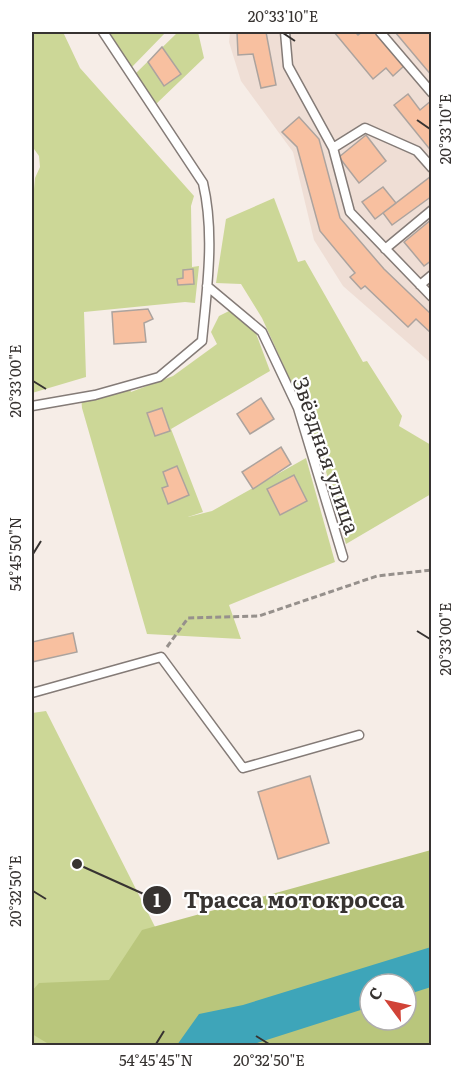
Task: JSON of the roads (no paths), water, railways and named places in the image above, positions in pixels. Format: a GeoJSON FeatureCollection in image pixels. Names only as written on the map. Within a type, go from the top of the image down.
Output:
{"type":"FeatureCollection","features":[{"type":"Feature","properties":{"kind":"lane"},"geometry":{"type":"LineString","coordinates":[[32,406],[95,395],[159,377],[202,341],[207,286],[209,208],[203,183],[103,32]]}},
{"type":"Feature","properties":{"kind":"lane"},"geometry":{"type":"LineString","coordinates":[[285,32],[288,66],[333,148],[350,212],[432,297]]}},
{"type":"Feature","properties":{"kind":"lane"},"geometry":{"type":"LineString","coordinates":[[380,32],[432,93]]}},
{"type":"Feature","properties":{"kind":"lane"},"geometry":{"type":"LineString","coordinates":[[333,148],[365,128],[417,151],[432,168]]}},
{"type":"Feature","properties":{"kind":"lane"},"geometry":{"type":"LineString","coordinates":[[385,249],[432,210]]}},
{"type":"Feature","properties":{"kind":"lane"},"geometry":{"type":"LineString","coordinates":[[420,285],[432,275]]}},
{"type":"Feature","properties":{"kind":"lane","name":"Звёздная улица"},"geometry":{"type":"LineString","coordinates":[[207,286],[262,332],[298,408],[344,557]]}},
{"type":"Feature","properties":{"kind":"lane"},"geometry":{"type":"LineString","coordinates":[[32,693],[161,657],[243,768],[359,735]]}},
{"type":"Feature","properties":{"kind":"water"},"geometry":{"type":"Polygon","coordinates":[[[431,947],[431,987],[418,991],[418,972],[358,972],[358,1011],[251,1045],[177,1045],[199,1014],[243,1005],[431,947]]]}},
{"type":"Feature","properties":{"kind":"place","name":"Трасса мотокросса"},"geometry":{"type":"Point","coordinates":[77,864]}}]}
